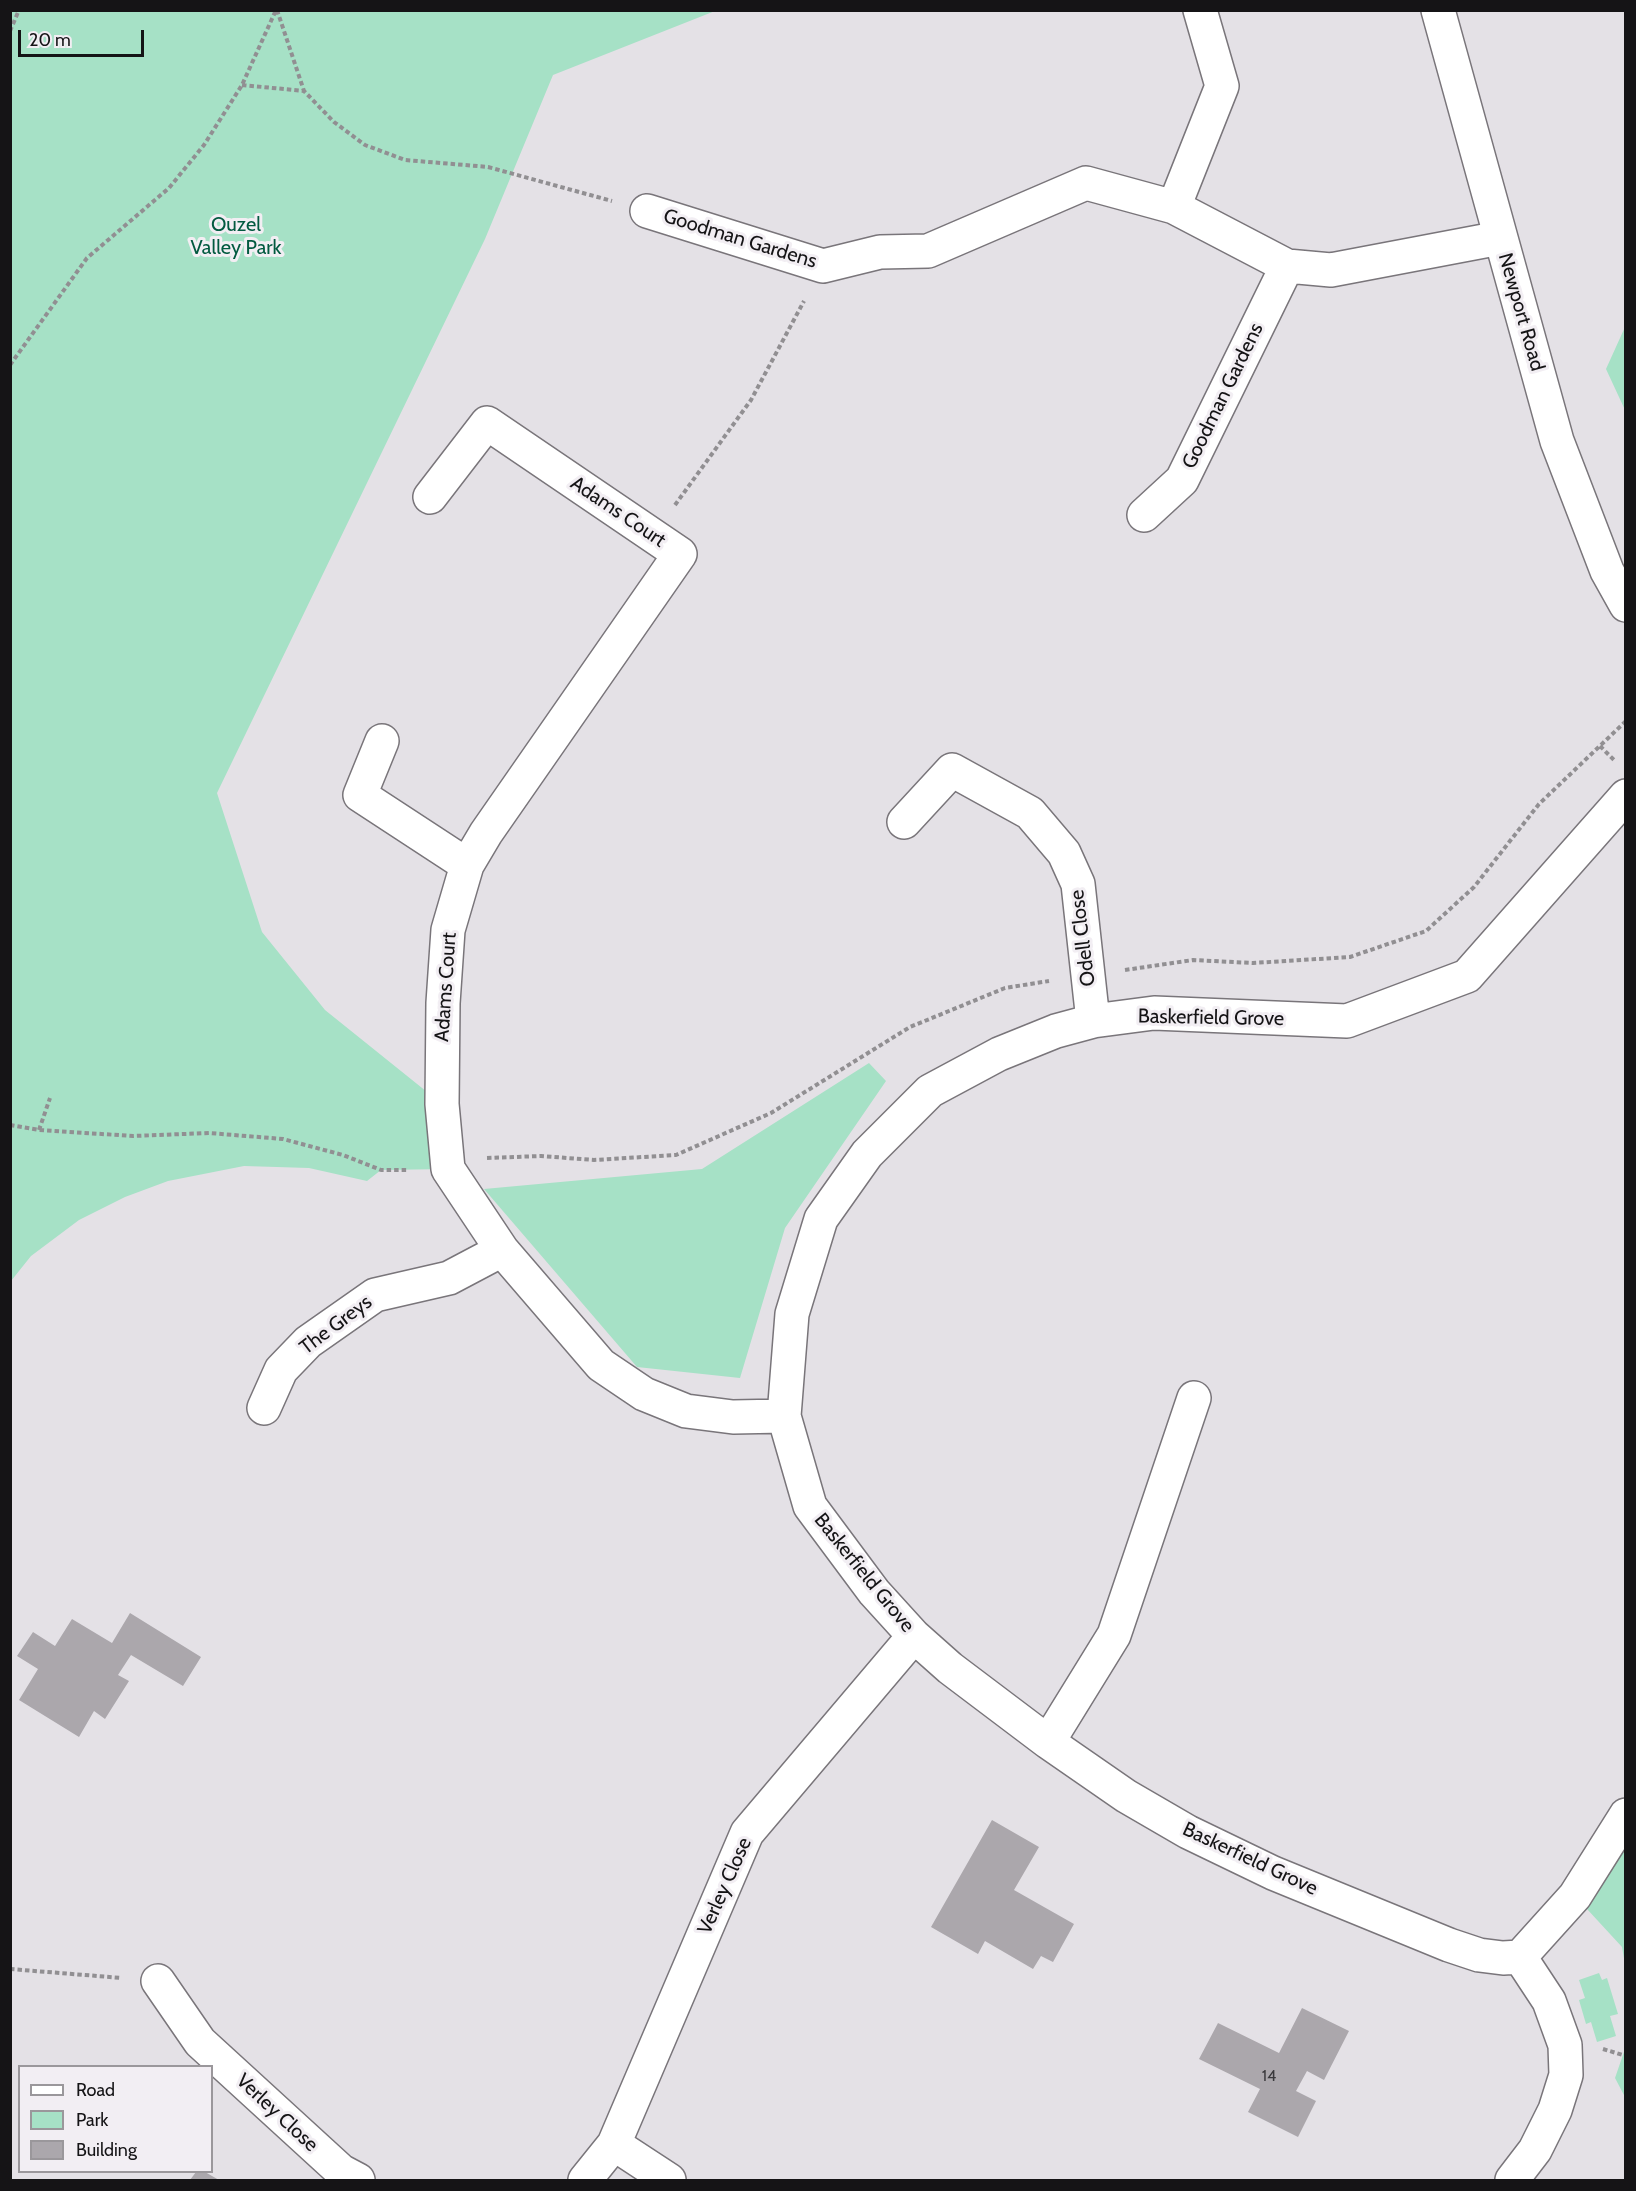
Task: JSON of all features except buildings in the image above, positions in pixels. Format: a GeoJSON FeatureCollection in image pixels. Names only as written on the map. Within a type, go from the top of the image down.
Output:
{"type":"FeatureCollection","features":[{"type":"Feature","properties":{"kind":"street"},"geometry":{"type":"LineString","coordinates":[[1174,207],[1222,86],[1200,10]]}},
{"type":"Feature","properties":{"kind":"street","name":"Newport Road"},"geometry":{"type":"LineString","coordinates":[[1438,10],[1557,441],[1607,571],[1626,605]]}},
{"type":"Feature","properties":{"kind":"street","name":"Goodman Gardens"},"geometry":{"type":"LineString","coordinates":[[647,211],[823,266],[880,252],[928,251],[1086,183],[1174,207],[1287,266],[1331,270],[1500,238]]}},
{"type":"Feature","properties":{"kind":"street","name":"Goodman Gardens"},"geometry":{"type":"LineString","coordinates":[[1144,515],[1182,480],[1287,266]]}},
{"type":"Feature","properties":{"kind":"street","name":"Adams Court"},"geometry":{"type":"LineString","coordinates":[[430,497],[487,423],[680,554],[486,833],[467,865],[448,930],[443,1003],[442,1104],[448,1168],[502,1250],[601,1365],[644,1394],[686,1410],[734,1417],[784,1416]]}},
{"type":"Feature","properties":{"kind":"street"},"geometry":{"type":"LineString","coordinates":[[382,741],[360,795],[467,865]]}},
{"type":"Feature","properties":{"kind":"street","name":"Odell Close"},"geometry":{"type":"LineString","coordinates":[[904,822],[952,770],[1030,813],[1064,853],[1078,884],[1093,1021]]}},
{"type":"Feature","properties":{"kind":"street","name":"Baskerfield Grove"},"geometry":{"type":"LineString","coordinates":[[1520,1957],[1503,1958],[1479,1954],[1449,1945],[1273,1873],[1180,1827],[1126,1796],[1048,1742],[950,1668],[914,1636],[868,1585],[810,1506],[784,1416],[792,1314],[821,1219],[867,1154],[930,1090],[999,1054],[1056,1031],[1093,1021],[1154,1013],[1347,1022],[1467,976],[1626,796]]}},
{"type":"Feature","properties":{"kind":"street","name":"The Greys"},"geometry":{"type":"LineString","coordinates":[[264,1408],[281,1370],[308,1342],[375,1295],[449,1278],[502,1250]]}},
{"type":"Feature","properties":{"kind":"street"},"geometry":{"type":"LineString","coordinates":[[1048,1742],[1114,1635],[1194,1398]]}},
{"type":"Feature","properties":{"kind":"street","name":"Verley Close"},"geometry":{"type":"LineString","coordinates":[[585,2181],[614,2144],[747,1833],[914,1636]]}},
{"type":"Feature","properties":{"kind":"street"},"geometry":{"type":"LineString","coordinates":[[1512,2181],[1535,2150],[1555,2110],[1566,2075],[1565,2045],[1549,2001],[1520,1957],[1575,1896],[1626,1815]]}},
{"type":"Feature","properties":{"kind":"street","name":"Verley Close"},"geometry":{"type":"LineString","coordinates":[[158,1981],[200,2042],[341,2171],[358,2181]]}},
{"type":"Feature","properties":{"kind":"street"},"geometry":{"type":"LineString","coordinates":[[614,2144],[669,2181]]}},
{"type":"Feature","properties":{"kind":"path"},"geometry":{"type":"LineString","coordinates":[[10,31],[19,10]]}},
{"type":"Feature","properties":{"kind":"path"},"geometry":{"type":"LineString","coordinates":[[10,365],[87,258],[169,188],[204,145],[242,85],[276,10]]}},
{"type":"Feature","properties":{"kind":"path"},"geometry":{"type":"LineString","coordinates":[[276,10],[304,91],[333,122],[365,145],[405,160],[488,166],[647,211]]}},
{"type":"Feature","properties":{"kind":"path"},"geometry":{"type":"LineString","coordinates":[[242,85],[304,91]]}},
{"type":"Feature","properties":{"kind":"path"},"geometry":{"type":"LineString","coordinates":[[653,536],[751,400],[823,266]]}},
{"type":"Feature","properties":{"kind":"path"},"geometry":{"type":"LineString","coordinates":[[39,1130],[50,1098]]}},
{"type":"Feature","properties":{"kind":"path"},"geometry":{"type":"LineString","coordinates":[[10,1125],[39,1130],[133,1136],[209,1133],[284,1139],[343,1155],[381,1170],[448,1168]]}},
{"type":"Feature","properties":{"kind":"path"},"geometry":{"type":"LineString","coordinates":[[10,1969],[158,1981]]}},
{"type":"Feature","properties":{"kind":"green space","name":"Ouzel Valley Park"},"geometry":{"type":"Polygon","coordinates":[[[11,11],[715,11],[553,75],[485,239],[217,793],[262,932],[325,1010],[442,1104],[448,1169],[381,1170],[367,1181],[309,1168],[244,1166],[168,1181],[125,1197],[79,1220],[31,1256],[11,1281],[11,11]]]}},
{"type":"Feature","properties":{"kind":"green space"},"geometry":{"type":"Polygon","coordinates":[[[1625,327],[1625,410],[1606,369],[1625,327]]]}},
{"type":"Feature","properties":{"kind":"green space"},"geometry":{"type":"Polygon","coordinates":[[[869,1063],[886,1081],[785,1228],[740,1378],[637,1367],[484,1189],[702,1169],[869,1063]]]}},
{"type":"Feature","properties":{"kind":"green space"},"geometry":{"type":"Polygon","coordinates":[[[1625,1815],[1625,1964],[1622,1947],[1575,1896],[1625,1815]]]}},
{"type":"Feature","properties":{"kind":"green space"},"geometry":{"type":"Polygon","coordinates":[[[1599,1973],[1602,1980],[1607,1978],[1618,2014],[1610,2016],[1616,2036],[1597,2042],[1591,2022],[1586,2024],[1579,2000],[1585,1998],[1579,1980],[1599,1973]]]}},
{"type":"Feature","properties":{"kind":"green space"},"geometry":{"type":"Polygon","coordinates":[[[1625,2049],[1625,2097],[1615,2078],[1625,2049]]]}}]}
